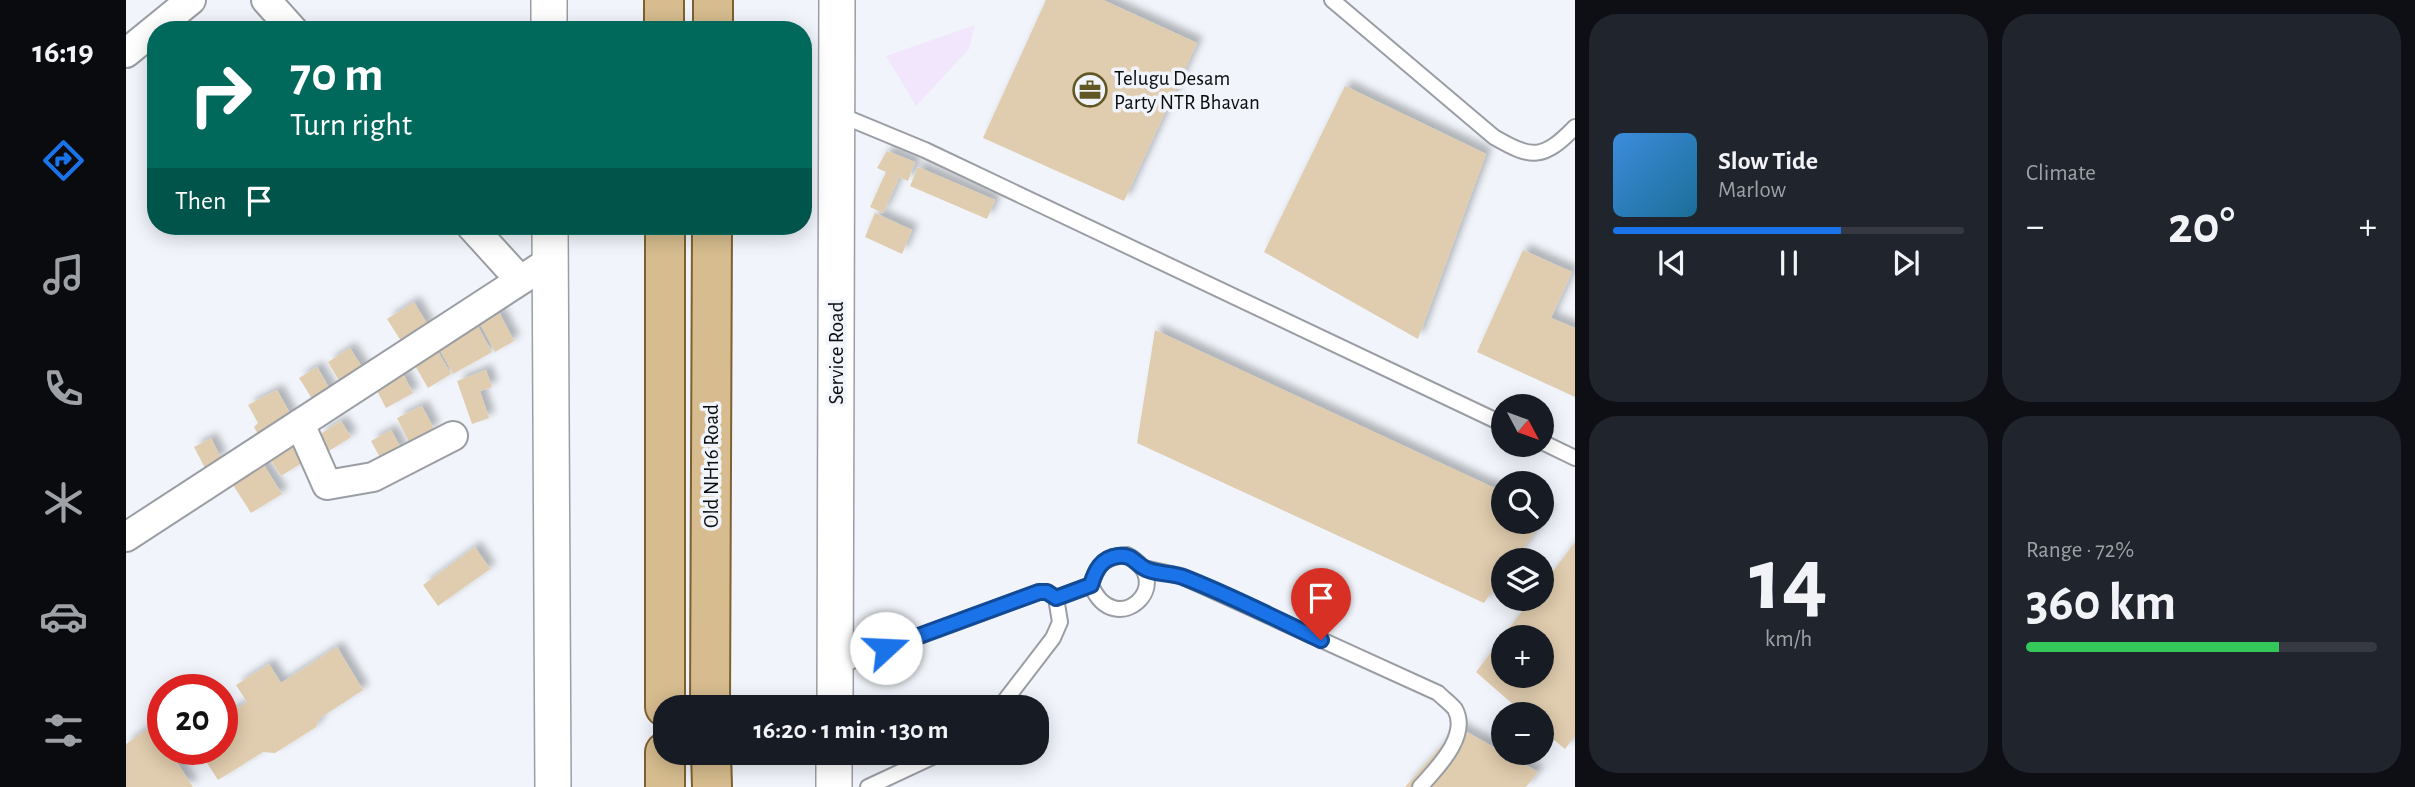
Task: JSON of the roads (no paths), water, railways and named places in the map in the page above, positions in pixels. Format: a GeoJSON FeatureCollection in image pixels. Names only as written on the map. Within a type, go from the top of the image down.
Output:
{"type":"FeatureCollection","features":[{"type":"Feature","properties":{"kind":"main road"},"geometry":{"type":"LineString","coordinates":[[664,0],[664,21]]}},
{"type":"Feature","properties":{"kind":"main road"},"geometry":{"type":"LineString","coordinates":[[713,0],[713,21]]}},
{"type":"Feature","properties":{"kind":"main road"},"geometry":{"type":"LineString","coordinates":[[664,235],[665,695]]}},
{"type":"Feature","properties":{"kind":"main road","name":"Old NH16 Road"},"geometry":{"type":"LineString","coordinates":[[710,695],[712,235]]}},
{"type":"Feature","properties":{"kind":"main road"},"geometry":{"type":"LineString","coordinates":[[665,765],[665,787]]}},
{"type":"Feature","properties":{"kind":"main road"},"geometry":{"type":"LineString","coordinates":[[711,765],[712,787]]}},
{"type":"Feature","properties":{"kind":"street"},"geometry":{"type":"LineString","coordinates":[[165,21],[191,0]]}},
{"type":"Feature","properties":{"kind":"street"},"geometry":{"type":"LineString","coordinates":[[266,0],[285,21]]}},
{"type":"Feature","properties":{"kind":"street"},"geometry":{"type":"LineString","coordinates":[[549,0],[549,21]]}},
{"type":"Feature","properties":{"kind":"street","name":"Service Road"},"geometry":{"type":"LineString","coordinates":[[835,695],[837,0]]}},
{"type":"Feature","properties":{"kind":"street"},"geometry":{"type":"LineString","coordinates":[[126,53],[147,36]]}},
{"type":"Feature","properties":{"kind":"street"},"geometry":{"type":"LineString","coordinates":[[479,235],[520,280]]}},
{"type":"Feature","properties":{"kind":"street"},"geometry":{"type":"LineString","coordinates":[[550,235],[553,787]]}},
{"type":"Feature","properties":{"kind":"street"},"geometry":{"type":"LineString","coordinates":[[126,537],[550,261]]}},
{"type":"Feature","properties":{"kind":"street"},"geometry":{"type":"LineString","coordinates":[[300,424],[327,485],[373,477],[453,436]]}},
{"type":"Feature","properties":{"kind":"street"},"geometry":{"type":"LineString","coordinates":[[834,765],[834,787]]}},
{"type":"Feature","properties":{"kind":"lane"},"geometry":{"type":"LineString","coordinates":[[1332,0],[1493,137],[1521,153],[1543,152],[1575,127]]}},
{"type":"Feature","properties":{"kind":"lane"},"geometry":{"type":"LineString","coordinates":[[837,114],[925,150],[1491,418]]}},
{"type":"Feature","properties":{"kind":"lane"},"geometry":{"type":"LineString","coordinates":[[1554,448],[1575,458]]}},
{"type":"Feature","properties":{"kind":"lane"},"geometry":{"type":"LineString","coordinates":[[1127,555],[1144,568],[1146,590],[1139,601],[1129,609],[1118,610],[1107,606],[1091,585],[1102,561],[1115,556],[1127,555]]}},
{"type":"Feature","properties":{"kind":"lane"},"geometry":{"type":"LineString","coordinates":[[1144,568],[1181,576],[1438,693],[1455,709],[1458,727],[1451,751],[1420,787]]}},
{"type":"Feature","properties":{"kind":"lane"},"geometry":{"type":"LineString","coordinates":[[1056,598],[1091,585]]}},
{"type":"Feature","properties":{"kind":"lane"},"geometry":{"type":"LineString","coordinates":[[835,667],[1039,592],[1047,592],[1056,598],[1060,622],[1053,638],[1009,695]]}},
{"type":"Feature","properties":{"kind":"lane"},"geometry":{"type":"LineString","coordinates":[[868,787],[915,765]]}},
{"type":"Feature","properties":{"kind":"place","name":"Telugu Desam Party NTR Bhavan"},"geometry":{"type":"Point","coordinates":[1090,90]}}]}
